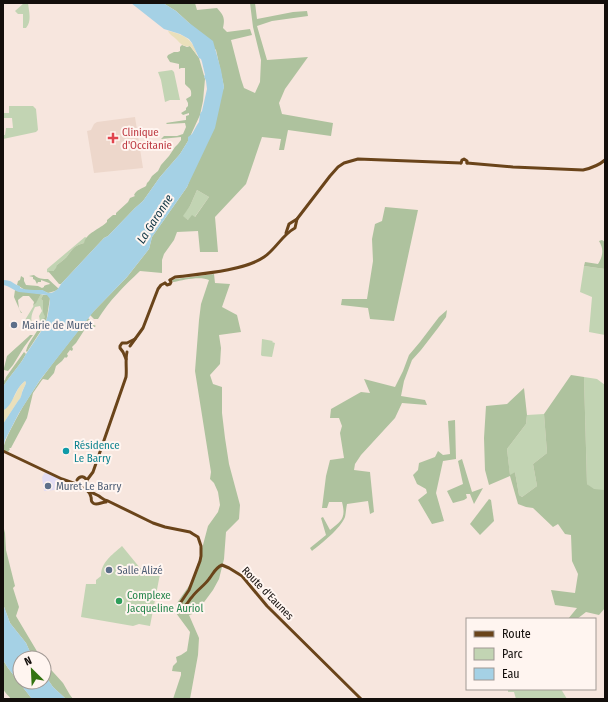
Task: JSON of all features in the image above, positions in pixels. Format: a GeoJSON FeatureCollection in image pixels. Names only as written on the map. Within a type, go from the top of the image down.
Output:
{"type":"FeatureCollection","features":[{"type":"Feature","properties":{"kind":"main road"},"geometry":{"type":"LineString","coordinates":[[286,233],[295,228],[294,224],[297,219],[338,167],[358,159],[461,163],[461,165],[464,166],[467,163],[513,167],[583,170],[592,168],[605,160]]}},
{"type":"Feature","properties":{"kind":"main road"},"geometry":{"type":"LineString","coordinates":[[98,503],[100,497],[92,493],[87,485],[87,480],[94,468],[126,377],[127,352],[143,328],[158,289],[165,283],[167,285],[170,284],[170,280],[175,277],[234,268],[258,261],[270,253],[286,233],[289,224],[294,224]]}},
{"type":"Feature","properties":{"kind":"main road"},"geometry":{"type":"LineString","coordinates":[[289,226],[292,229]]}},
{"type":"Feature","properties":{"kind":"main road"},"geometry":{"type":"LineString","coordinates":[[126,360],[120,346],[122,343],[127,343],[135,339]]}},
{"type":"Feature","properties":{"kind":"main road"},"geometry":{"type":"LineString","coordinates":[[127,343],[130,346]]}},
{"type":"Feature","properties":{"kind":"main road"},"geometry":{"type":"LineString","coordinates":[[3,451],[83,488],[90,494],[91,501],[93,503],[110,502]]}},
{"type":"Feature","properties":{"kind":"main road"},"geometry":{"type":"LineString","coordinates":[[62,479],[77,480],[79,477],[84,477],[89,474],[94,468]]}},
{"type":"Feature","properties":{"kind":"main road"},"geometry":{"type":"LineString","coordinates":[[84,477],[87,480]]}},
{"type":"Feature","properties":{"kind":"main road"},"geometry":{"type":"LineString","coordinates":[[76,484],[77,480]]}},
{"type":"Feature","properties":{"kind":"main road"},"geometry":{"type":"LineString","coordinates":[[83,488],[87,485]]}},
{"type":"Feature","properties":{"kind":"main road"},"geometry":{"type":"LineString","coordinates":[[91,498],[95,495]]}},
{"type":"Feature","properties":{"kind":"main road","name":"Route d'Eaunes"},"geometry":{"type":"LineString","coordinates":[[100,497],[153,524],[190,532],[198,537],[201,546],[200,561],[189,590],[181,602],[181,607],[186,605],[217,567],[222,565],[229,568],[242,576],[267,606],[362,699]]}},
{"type":"Feature","properties":{"kind":"shaded area","name":"Clinique d'Occitanie"},"geometry":{"type":"Polygon","coordinates":[[[135,117],[143,168],[94,173],[87,131],[91,130],[97,122],[135,117]]]}},
{"type":"Feature","properties":{"kind":"shaded area"},"geometry":{"type":"Polygon","coordinates":[[[46,471],[65,481],[65,489],[44,491],[42,477],[46,471]]]}},
{"type":"Feature","properties":{"kind":"green space"},"geometry":{"type":"Polygon","coordinates":[[[24,3],[28,3],[30,19],[26,28],[23,28],[23,14],[18,14],[15,11],[24,3]]]}},
{"type":"Feature","properties":{"kind":"green space"},"geometry":{"type":"Polygon","coordinates":[[[163,3],[195,3],[197,10],[217,8],[223,17],[223,28],[227,32],[250,29],[252,35],[231,40],[244,88],[255,93],[260,82],[261,60],[253,27],[250,3],[255,3],[257,19],[293,12],[307,11],[308,16],[272,21],[257,26],[267,60],[308,57],[285,89],[279,103],[282,114],[333,123],[331,136],[288,130],[284,150],[279,150],[281,139],[262,137],[246,184],[215,217],[218,252],[200,252],[198,231],[177,232],[174,240],[164,254],[162,260],[162,273],[140,271],[117,294],[98,319],[94,319],[90,315],[127,277],[149,249],[152,237],[187,187],[224,87],[216,50],[176,11],[163,3]],[[197,190],[190,206],[183,216],[188,220],[192,215],[195,217],[209,197],[197,190]]]}},
{"type":"Feature","properties":{"kind":"green space"},"geometry":{"type":"Polygon","coordinates":[[[182,45],[187,47],[190,46],[199,58],[205,79],[200,115],[188,141],[180,154],[160,177],[143,201],[108,236],[104,238],[61,284],[59,284],[48,271],[54,271],[57,265],[73,249],[84,243],[87,236],[104,225],[113,215],[116,215],[116,213],[128,202],[130,198],[135,196],[134,195],[137,191],[146,186],[152,176],[158,171],[181,140],[181,137],[161,139],[164,136],[177,136],[183,134],[186,127],[185,123],[166,123],[186,120],[186,116],[189,115],[189,113],[183,115],[181,113],[186,110],[188,106],[186,99],[191,96],[191,90],[185,84],[185,68],[179,69],[179,64],[170,62],[167,57],[174,52],[180,51],[180,47],[182,45]]]}},
{"type":"Feature","properties":{"kind":"green space"},"geometry":{"type":"Polygon","coordinates":[[[172,70],[174,72],[180,100],[170,100],[165,102],[158,72],[172,70]]]}},
{"type":"Feature","properties":{"kind":"green space"},"geometry":{"type":"Polygon","coordinates":[[[9,106],[33,106],[36,109],[38,130],[36,132],[3,139],[6,128],[13,128],[12,118],[3,118],[3,113],[9,113],[9,106]]]}},
{"type":"Feature","properties":{"kind":"green space"},"geometry":{"type":"Polygon","coordinates":[[[197,190],[209,197],[194,218],[188,220],[182,216],[190,206],[197,190]]]}},
{"type":"Feature","properties":{"kind":"green space"},"geometry":{"type":"Polygon","coordinates":[[[385,207],[418,210],[394,321],[370,319],[368,308],[341,305],[342,299],[367,299],[373,261],[372,239],[375,224],[382,221],[385,207]]]}},
{"type":"Feature","properties":{"kind":"green space"},"geometry":{"type":"Polygon","coordinates":[[[85,237],[87,238],[84,243],[73,249],[57,265],[57,268],[54,271],[48,272],[49,273],[47,272],[47,269],[85,237]]]}},
{"type":"Feature","properties":{"kind":"green space"},"geometry":{"type":"Polygon","coordinates":[[[602,240],[605,242],[605,269],[584,266],[585,262],[598,264],[602,252],[602,247],[599,241],[602,240]]]}},
{"type":"Feature","properties":{"kind":"green space"},"geometry":{"type":"Polygon","coordinates":[[[584,266],[605,269],[605,335],[589,332],[592,297],[580,292],[584,266]]]}},
{"type":"Feature","properties":{"kind":"green space"},"geometry":{"type":"Polygon","coordinates":[[[214,274],[215,283],[230,284],[222,307],[237,315],[241,332],[219,335],[221,348],[220,364],[210,375],[213,384],[222,387],[222,413],[225,438],[229,464],[240,505],[239,519],[226,532],[224,559],[219,579],[196,613],[189,615],[199,638],[198,655],[190,699],[173,699],[181,672],[172,671],[173,666],[177,662],[176,657],[187,651],[190,632],[176,613],[177,603],[191,583],[208,526],[218,512],[220,505],[218,492],[214,483],[210,479],[211,472],[195,371],[201,304],[209,280],[196,278],[173,282],[172,280],[214,274]]]}},
{"type":"Feature","properties":{"kind":"green space"},"geometry":{"type":"Polygon","coordinates":[[[34,275],[42,279],[48,279],[59,289],[48,293],[41,290],[25,290],[17,285],[21,276],[24,278],[26,285],[38,286],[42,288],[50,284],[41,280],[41,282],[38,282],[37,284],[33,277],[29,276],[34,275]]]}},
{"type":"Feature","properties":{"kind":"green space"},"geometry":{"type":"Polygon","coordinates":[[[15,290],[41,294],[33,306],[34,302],[29,296],[23,296],[18,300],[19,308],[14,297],[15,290]]]}},
{"type":"Feature","properties":{"kind":"green space"},"geometry":{"type":"Polygon","coordinates":[[[41,294],[43,295],[41,299],[43,301],[45,317],[39,328],[37,327],[40,321],[39,316],[42,311],[40,306],[35,307],[31,318],[32,323],[36,328],[33,329],[26,324],[25,320],[41,294]]]}},
{"type":"Feature","properties":{"kind":"green space"},"geometry":{"type":"Polygon","coordinates":[[[43,295],[48,295],[50,298],[46,323],[27,352],[28,345],[45,317],[43,312],[43,301],[41,299],[43,295]]]}},
{"type":"Feature","properties":{"kind":"green space"},"geometry":{"type":"Polygon","coordinates":[[[447,310],[446,317],[412,360],[404,381],[401,396],[425,400],[427,405],[402,403],[395,418],[361,455],[355,464],[354,470],[370,472],[374,512],[370,514],[368,501],[347,504],[343,521],[330,536],[312,551],[310,548],[326,535],[321,518],[323,517],[330,530],[342,519],[344,512],[342,502],[329,502],[327,508],[322,508],[326,476],[330,460],[344,458],[340,433],[342,426],[339,418],[330,418],[331,409],[361,392],[370,393],[364,379],[395,387],[409,355],[439,317],[447,310]]]}},
{"type":"Feature","properties":{"kind":"green space"},"geometry":{"type":"Polygon","coordinates":[[[88,318],[92,324],[96,326],[85,329],[72,347],[72,351],[70,350],[67,354],[68,356],[56,366],[54,373],[48,380],[42,380],[33,393],[27,418],[11,448],[9,448],[10,449],[8,452],[3,450],[10,432],[31,394],[88,318]]]}},
{"type":"Feature","properties":{"kind":"green space"},"geometry":{"type":"Polygon","coordinates":[[[30,335],[33,335],[13,365],[8,371],[4,370],[7,356],[30,335]]]}},
{"type":"Feature","properties":{"kind":"green space"},"geometry":{"type":"Polygon","coordinates":[[[262,339],[273,341],[272,342],[275,343],[272,357],[261,355],[262,339]]]}},
{"type":"Feature","properties":{"kind":"green space"},"geometry":{"type":"Polygon","coordinates":[[[24,352],[26,354],[24,358],[3,387],[3,381],[24,352]]]}},
{"type":"Feature","properties":{"kind":"green space"},"geometry":{"type":"Polygon","coordinates":[[[571,375],[584,377],[587,484],[594,489],[605,491],[605,608],[599,615],[586,612],[578,618],[569,618],[577,608],[555,605],[551,590],[575,593],[578,574],[572,561],[571,535],[565,534],[558,524],[553,527],[533,508],[518,504],[510,476],[489,485],[485,470],[484,438],[486,406],[507,404],[524,388],[527,415],[526,424],[507,449],[510,475],[515,472],[519,495],[522,497],[537,486],[533,464],[547,453],[544,414],[571,375]]]}},
{"type":"Feature","properties":{"kind":"green space"},"geometry":{"type":"Polygon","coordinates":[[[584,377],[597,379],[605,385],[604,490],[594,490],[587,484],[584,377]]]}},
{"type":"Feature","properties":{"kind":"green space"},"geometry":{"type":"Polygon","coordinates":[[[544,414],[547,453],[533,464],[537,486],[522,497],[519,495],[515,472],[510,476],[507,449],[526,424],[527,415],[544,414]]]}},
{"type":"Feature","properties":{"kind":"green space"},"geometry":{"type":"Polygon","coordinates":[[[455,420],[456,459],[443,461],[436,493],[444,521],[432,524],[418,500],[427,493],[426,489],[417,484],[413,475],[418,470],[419,463],[435,457],[438,451],[443,455],[450,454],[448,421],[455,420]]]}},
{"type":"Feature","properties":{"kind":"green space"},"geometry":{"type":"Polygon","coordinates":[[[462,459],[472,492],[483,488],[474,504],[470,494],[466,494],[467,498],[464,500],[453,503],[447,491],[463,484],[458,461],[462,459]]]}},
{"type":"Feature","properties":{"kind":"green space"},"geometry":{"type":"Polygon","coordinates":[[[489,499],[491,500],[494,521],[480,535],[470,524],[489,499]]]}},
{"type":"Feature","properties":{"kind":"green space"},"geometry":{"type":"Polygon","coordinates":[[[3,525],[6,550],[15,586],[13,588],[19,607],[16,616],[36,650],[29,650],[26,643],[10,623],[3,604],[3,525]]]}},
{"type":"Feature","properties":{"kind":"green space","name":"Complexe Jacqueline Auriol"},"geometry":{"type":"Polygon","coordinates":[[[122,546],[140,568],[160,574],[150,626],[139,624],[133,626],[81,617],[86,584],[96,584],[96,580],[101,576],[101,571],[105,563],[122,546]]]}},
{"type":"Feature","properties":{"kind":"green space"},"geometry":{"type":"Polygon","coordinates":[[[3,660],[12,673],[12,690],[25,690],[32,699],[11,699],[3,689],[3,660]]]}},
{"type":"Feature","properties":{"kind":"green space"},"geometry":{"type":"Polygon","coordinates":[[[52,671],[63,683],[73,699],[66,699],[53,687],[52,671]]]}},
{"type":"Feature","properties":{"kind":"green space"},"geometry":{"type":"Polygon","coordinates":[[[508,690],[562,690],[567,699],[516,699],[514,692],[508,692],[508,690]]]}},
{"type":"Feature","properties":{"kind":"sand"},"geometry":{"type":"Polygon","coordinates":[[[168,31],[187,38],[193,45],[197,55],[190,46],[182,45],[168,31]]]}},
{"type":"Feature","properties":{"kind":"sand"},"geometry":{"type":"Polygon","coordinates":[[[25,381],[26,384],[22,391],[21,397],[3,424],[3,411],[14,397],[19,387],[25,381]]]}},
{"type":"Feature","properties":{"kind":"water","name":"La Garonne"},"geometry":{"type":"Polygon","coordinates":[[[131,3],[163,3],[176,11],[213,41],[224,87],[215,128],[187,187],[152,237],[149,249],[127,277],[94,311],[40,380],[19,413],[5,440],[3,449],[3,424],[20,398],[26,382],[25,381],[20,386],[10,404],[3,411],[3,387],[44,327],[50,299],[47,295],[19,292],[3,285],[3,280],[11,281],[20,286],[20,288],[25,289],[43,290],[48,293],[57,290],[104,238],[108,236],[143,201],[160,177],[180,154],[188,141],[188,137],[192,134],[199,122],[207,89],[202,62],[192,43],[189,39],[180,34],[164,29],[131,3]]]}},
{"type":"Feature","properties":{"kind":"water"},"geometry":{"type":"Polygon","coordinates":[[[3,604],[10,623],[26,643],[29,650],[12,650],[12,673],[3,660],[3,604]]]}},
{"type":"Feature","properties":{"kind":"water"},"geometry":{"type":"Polygon","coordinates":[[[52,686],[66,699],[32,699],[25,690],[52,690],[52,686]]]}},
{"type":"Feature","properties":{"kind":"place","name":"Clinique d'Occitanie"},"geometry":{"type":"Point","coordinates":[113,138]}},
{"type":"Feature","properties":{"kind":"place","name":"Mairie de Muret"},"geometry":{"type":"Point","coordinates":[14,325]}},
{"type":"Feature","properties":{"kind":"place","name":"Résidence Le Barry"},"geometry":{"type":"Point","coordinates":[66,451]}},
{"type":"Feature","properties":{"kind":"place","name":"Muret Le Barry"},"geometry":{"type":"Point","coordinates":[48,486]}},
{"type":"Feature","properties":{"kind":"place","name":"Salle Alizé"},"geometry":{"type":"Point","coordinates":[109,570]}},
{"type":"Feature","properties":{"kind":"place","name":"Complexe Jacqueline Auriol"},"geometry":{"type":"Point","coordinates":[119,601]}}]}
